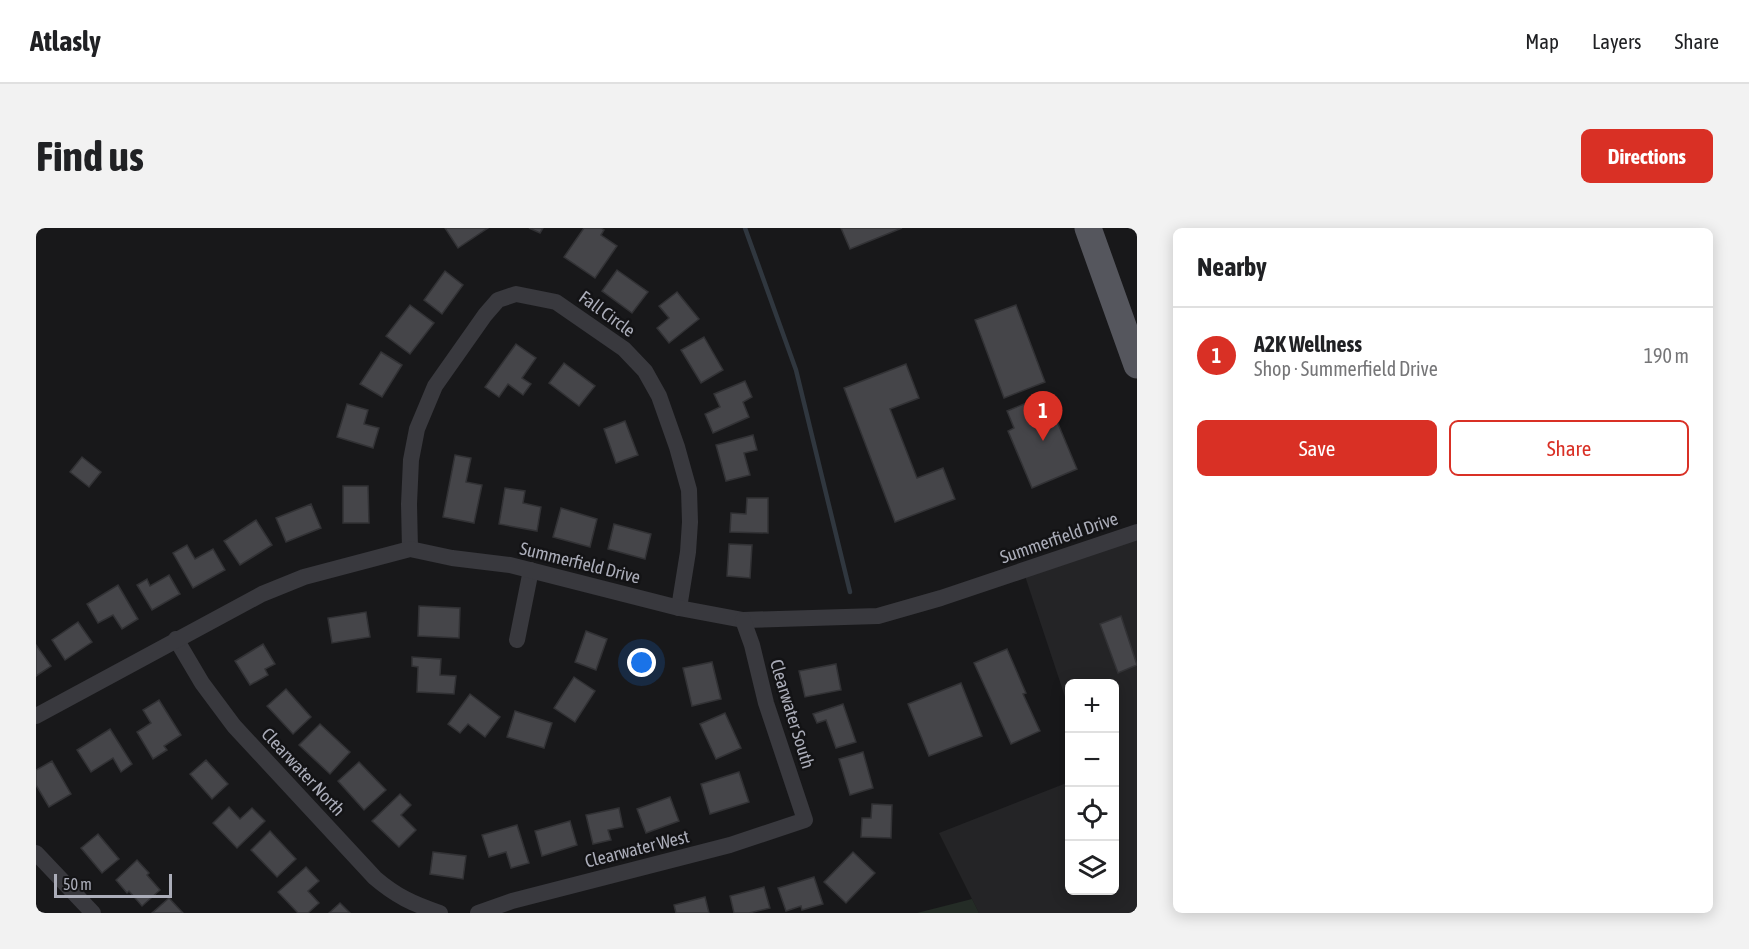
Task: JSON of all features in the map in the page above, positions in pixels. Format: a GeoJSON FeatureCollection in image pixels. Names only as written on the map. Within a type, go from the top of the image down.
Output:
{"type":"FeatureCollection","features":[{"type":"Feature","properties":{"kind":"main road"},"geometry":{"type":"LineString","coordinates":[[1088,228],[1137,365]]}},
{"type":"Feature","properties":{"kind":"street","name":"Fall Circle"},"geometry":{"type":"LineString","coordinates":[[410,549],[411,460],[417,429],[435,386],[498,300],[516,294],[556,302],[624,349],[645,371],[659,396],[689,490],[688,552],[679,608]]}},
{"type":"Feature","properties":{"kind":"street","name":"Summerfield Drive"},"geometry":{"type":"LineString","coordinates":[[36,716],[242,603],[304,577],[410,549],[452,558],[510,565],[679,608],[743,620],[878,616],[941,598],[1137,532]]}},
{"type":"Feature","properties":{"kind":"street"},"geometry":{"type":"LineString","coordinates":[[517,640],[531,570]]}},
{"type":"Feature","properties":{"kind":"street","name":"Clearwater South"},"geometry":{"type":"LineString","coordinates":[[743,620],[752,645],[765,703],[805,820]]}},
{"type":"Feature","properties":{"kind":"street","name":"Clearwater North"},"geometry":{"type":"LineString","coordinates":[[176,639],[202,683],[234,726],[375,878],[394,894],[433,911]]}},
{"type":"Feature","properties":{"kind":"street","name":"Clearwater West"},"geometry":{"type":"LineString","coordinates":[[478,913],[512,901],[730,845],[805,820]]}},
{"type":"Feature","properties":{"kind":"street"},"geometry":{"type":"LineString","coordinates":[[36,853],[93,913]]}},
{"type":"Feature","properties":{"kind":"shaded area"},"geometry":{"type":"Polygon","coordinates":[[[1137,538],[1137,913],[979,913],[939,833],[1065,784],[1065,895],[1119,895],[1119,679],[1065,679],[1065,697],[1025,576],[1137,538]]]}},
{"type":"Feature","properties":{"kind":"shaded area"},"geometry":{"type":"Polygon","coordinates":[[[972,899],[979,913],[917,913],[972,899]]]}},
{"type":"Feature","properties":{"kind":"building"},"geometry":{"type":"Polygon","coordinates":[[[445,228],[488,228],[458,248],[445,228]]]}},
{"type":"Feature","properties":{"kind":"building"},"geometry":{"type":"Polygon","coordinates":[[[529,228],[543,228],[540,233],[529,228]]]}},
{"type":"Feature","properties":{"kind":"building"},"geometry":{"type":"Polygon","coordinates":[[[584,228],[601,228],[604,230],[601,235],[617,246],[595,278],[564,257],[584,228]]]}},
{"type":"Feature","properties":{"kind":"building"},"geometry":{"type":"Polygon","coordinates":[[[841,228],[902,228],[850,249],[841,228]]]}},
{"type":"Feature","properties":{"kind":"building"},"geometry":{"type":"Polygon","coordinates":[[[617,270],[648,292],[632,313],[602,291],[617,270]]]}},
{"type":"Feature","properties":{"kind":"building"},"geometry":{"type":"Polygon","coordinates":[[[445,271],[463,285],[442,314],[424,300],[445,271]]]}},
{"type":"Feature","properties":{"kind":"building"},"geometry":{"type":"Polygon","coordinates":[[[677,292],[699,319],[669,343],[657,328],[669,318],[659,306],[677,292]]]}},
{"type":"Feature","properties":{"kind":"building"},"geometry":{"type":"Polygon","coordinates":[[[410,305],[434,323],[410,354],[386,336],[410,305]]]}},
{"type":"Feature","properties":{"kind":"building"},"geometry":{"type":"Polygon","coordinates":[[[1016,305],[1045,382],[1004,398],[975,320],[1016,305]]]}},
{"type":"Feature","properties":{"kind":"building"},"geometry":{"type":"Polygon","coordinates":[[[704,337],[723,370],[701,383],[681,350],[704,337]]]}},
{"type":"Feature","properties":{"kind":"building"},"geometry":{"type":"Polygon","coordinates":[[[516,344],[536,358],[522,378],[531,384],[523,395],[508,384],[499,397],[485,387],[516,344]]]}},
{"type":"Feature","properties":{"kind":"building"},"geometry":{"type":"Polygon","coordinates":[[[381,352],[402,365],[382,397],[360,384],[381,352]]]}},
{"type":"Feature","properties":{"kind":"building"},"geometry":{"type":"Polygon","coordinates":[[[564,363],[595,386],[579,406],[549,383],[564,363]]]}},
{"type":"Feature","properties":{"kind":"building"},"geometry":{"type":"Polygon","coordinates":[[[906,364],[919,398],[890,409],[917,478],[943,468],[955,499],[895,522],[844,388],[906,364]]]}},
{"type":"Feature","properties":{"kind":"building"},"geometry":{"type":"Polygon","coordinates":[[[745,381],[752,397],[743,402],[749,417],[713,433],[705,414],[720,407],[714,394],[745,381]]]}},
{"type":"Feature","properties":{"kind":"building"},"geometry":{"type":"Polygon","coordinates":[[[1046,395],[1077,469],[1032,488],[1008,431],[1014,428],[1007,411],[1046,395]]]}},
{"type":"Feature","properties":{"kind":"building"},"geometry":{"type":"Polygon","coordinates":[[[347,404],[368,410],[364,424],[379,428],[373,448],[337,437],[347,404]]]}},
{"type":"Feature","properties":{"kind":"building"},"geometry":{"type":"Polygon","coordinates":[[[625,421],[638,455],[616,463],[604,429],[625,421]]]}},
{"type":"Feature","properties":{"kind":"building"},"geometry":{"type":"Polygon","coordinates":[[[753,435],[757,450],[744,453],[750,475],[726,481],[716,445],[753,435]]]}},
{"type":"Feature","properties":{"kind":"building"},"geometry":{"type":"Polygon","coordinates":[[[455,455],[471,458],[466,482],[482,485],[474,523],[443,517],[455,455]]]}},
{"type":"Feature","properties":{"kind":"building"},"geometry":{"type":"Polygon","coordinates":[[[82,457],[101,472],[89,487],[70,472],[82,457]]]}},
{"type":"Feature","properties":{"kind":"building"},"geometry":{"type":"Polygon","coordinates":[[[343,486],[368,486],[369,523],[343,523],[343,486]]]}},
{"type":"Feature","properties":{"kind":"building"},"geometry":{"type":"Polygon","coordinates":[[[505,488],[525,491],[523,503],[541,507],[537,531],[499,524],[505,488]]]}},
{"type":"Feature","properties":{"kind":"building"},"geometry":{"type":"Polygon","coordinates":[[[747,498],[768,498],[768,533],[730,532],[731,513],[746,514],[747,498]]]}},
{"type":"Feature","properties":{"kind":"building"},"geometry":{"type":"Polygon","coordinates":[[[311,504],[321,528],[286,542],[276,518],[311,504]]]}},
{"type":"Feature","properties":{"kind":"building"},"geometry":{"type":"Polygon","coordinates":[[[561,508],[597,519],[590,547],[553,537],[561,508]]]}},
{"type":"Feature","properties":{"kind":"building"},"geometry":{"type":"Polygon","coordinates":[[[256,520],[272,545],[240,565],[224,541],[256,520]]]}},
{"type":"Feature","properties":{"kind":"building"},"geometry":{"type":"Polygon","coordinates":[[[614,524],[651,534],[645,559],[608,549],[614,524]]]}},
{"type":"Feature","properties":{"kind":"building"},"geometry":{"type":"Polygon","coordinates":[[[729,544],[752,545],[750,578],[727,576],[729,544]]]}},
{"type":"Feature","properties":{"kind":"building"},"geometry":{"type":"Polygon","coordinates":[[[187,545],[195,559],[213,549],[225,570],[193,588],[173,553],[187,545]]]}},
{"type":"Feature","properties":{"kind":"building"},"geometry":{"type":"Polygon","coordinates":[[[169,575],[180,594],[152,610],[137,585],[147,579],[150,586],[169,575]]]}},
{"type":"Feature","properties":{"kind":"building"},"geometry":{"type":"Polygon","coordinates":[[[118,585],[138,619],[122,629],[113,615],[98,623],[87,604],[118,585]]]}},
{"type":"Feature","properties":{"kind":"building"},"geometry":{"type":"Polygon","coordinates":[[[419,606],[460,608],[459,638],[418,636],[419,606]]]}},
{"type":"Feature","properties":{"kind":"building"},"geometry":{"type":"Polygon","coordinates":[[[366,612],[370,637],[332,643],[328,618],[366,612]]]}},
{"type":"Feature","properties":{"kind":"building"},"geometry":{"type":"Polygon","coordinates":[[[1121,616],[1137,665],[1118,673],[1100,624],[1121,616]]]}},
{"type":"Feature","properties":{"kind":"building"},"geometry":{"type":"Polygon","coordinates":[[[78,622],[92,642],[65,660],[52,640],[78,622]]]}},
{"type":"Feature","properties":{"kind":"building"},"geometry":{"type":"Polygon","coordinates":[[[586,631],[607,639],[596,670],[575,662],[586,631]]]}},
{"type":"Feature","properties":{"kind":"building"},"geometry":{"type":"Polygon","coordinates":[[[263,644],[275,664],[265,669],[268,675],[250,685],[235,661],[263,644]]]}},
{"type":"Feature","properties":{"kind":"building"},"geometry":{"type":"Polygon","coordinates":[[[36,645],[51,666],[36,676],[36,645]]]}},
{"type":"Feature","properties":{"kind":"building"},"geometry":{"type":"Polygon","coordinates":[[[1007,649],[1026,693],[1023,694],[1040,731],[1011,744],[974,663],[1007,649]]]}},
{"type":"Feature","properties":{"kind":"building"},"geometry":{"type":"Polygon","coordinates":[[[412,657],[441,659],[440,675],[456,676],[454,694],[417,692],[418,667],[412,666],[412,657]]]}},
{"type":"Feature","properties":{"kind":"building"},"geometry":{"type":"Polygon","coordinates":[[[712,662],[721,699],[692,706],[683,668],[712,662]]]}},
{"type":"Feature","properties":{"kind":"building"},"geometry":{"type":"Polygon","coordinates":[[[836,664],[841,690],[805,697],[799,671],[836,664]]]}},
{"type":"Feature","properties":{"kind":"building"},"geometry":{"type":"Polygon","coordinates":[[[574,677],[595,691],[575,722],[554,708],[574,677]]]}},
{"type":"Feature","properties":{"kind":"building"},"geometry":{"type":"Polygon","coordinates":[[[961,683],[982,736],[929,756],[908,704],[961,683]]]}},
{"type":"Feature","properties":{"kind":"building"},"geometry":{"type":"Polygon","coordinates":[[[286,689],[311,717],[293,734],[267,706],[286,689]]]}},
{"type":"Feature","properties":{"kind":"building"},"geometry":{"type":"Polygon","coordinates":[[[470,694],[500,717],[485,737],[468,724],[460,733],[448,724],[470,694]]]}},
{"type":"Feature","properties":{"kind":"building"},"geometry":{"type":"Polygon","coordinates":[[[159,700],[181,735],[164,746],[167,750],[153,759],[137,732],[151,723],[143,710],[159,700]]]}},
{"type":"Feature","properties":{"kind":"building"},"geometry":{"type":"Polygon","coordinates":[[[843,704],[856,742],[836,748],[826,720],[817,723],[813,714],[843,704]]]}},
{"type":"Feature","properties":{"kind":"building"},"geometry":{"type":"Polygon","coordinates":[[[515,711],[552,723],[544,748],[507,737],[515,711]]]}},
{"type":"Feature","properties":{"kind":"building"},"geometry":{"type":"Polygon","coordinates":[[[725,713],[741,748],[716,759],[700,724],[725,713]]]}},
{"type":"Feature","properties":{"kind":"building"},"geometry":{"type":"Polygon","coordinates":[[[320,724],[350,752],[330,774],[299,745],[320,724]]]}},
{"type":"Feature","properties":{"kind":"building"},"geometry":{"type":"Polygon","coordinates":[[[110,729],[132,764],[121,772],[113,758],[91,772],[77,750],[110,729]]]}},
{"type":"Feature","properties":{"kind":"building"},"geometry":{"type":"Polygon","coordinates":[[[863,752],[873,788],[850,795],[839,759],[863,752]]]}},
{"type":"Feature","properties":{"kind":"building"},"geometry":{"type":"Polygon","coordinates":[[[206,760],[228,784],[212,799],[190,774],[206,760]]]}},
{"type":"Feature","properties":{"kind":"building"},"geometry":{"type":"Polygon","coordinates":[[[52,761],[71,794],[49,807],[36,785],[36,770],[52,761]]]}},
{"type":"Feature","properties":{"kind":"building"},"geometry":{"type":"Polygon","coordinates":[[[359,762],[386,790],[364,810],[338,781],[359,762]]]}},
{"type":"Feature","properties":{"kind":"building"},"geometry":{"type":"Polygon","coordinates":[[[739,772],[749,802],[710,814],[701,784],[739,772]]]}},
{"type":"Feature","properties":{"kind":"building"},"geometry":{"type":"Polygon","coordinates":[[[400,794],[411,805],[401,815],[416,830],[399,847],[372,821],[400,794]]]}},
{"type":"Feature","properties":{"kind":"building"},"geometry":{"type":"Polygon","coordinates":[[[670,797],[679,821],[646,833],[637,809],[670,797]]]}},
{"type":"Feature","properties":{"kind":"building"},"geometry":{"type":"Polygon","coordinates":[[[872,804],[892,805],[891,838],[861,837],[862,818],[871,818],[872,804]]]}},
{"type":"Feature","properties":{"kind":"building"},"geometry":{"type":"Polygon","coordinates":[[[229,807],[240,819],[252,808],[265,821],[237,848],[213,823],[229,807]]]}},
{"type":"Feature","properties":{"kind":"building"},"geometry":{"type":"Polygon","coordinates":[[[619,808],[623,827],[608,830],[611,840],[593,844],[586,815],[619,808]]]}},
{"type":"Feature","properties":{"kind":"building"},"geometry":{"type":"Polygon","coordinates":[[[570,821],[577,845],[542,856],[535,831],[570,821]]]}},
{"type":"Feature","properties":{"kind":"building"},"geometry":{"type":"Polygon","coordinates":[[[517,825],[529,863],[511,868],[506,852],[489,857],[482,835],[517,825]]]}},
{"type":"Feature","properties":{"kind":"building"},"geometry":{"type":"Polygon","coordinates":[[[270,831],[296,859],[277,877],[251,850],[270,831]]]}},
{"type":"Feature","properties":{"kind":"building"},"geometry":{"type":"Polygon","coordinates":[[[98,834],[119,859],[102,873],[81,848],[98,834]]]}},
{"type":"Feature","properties":{"kind":"building"},"geometry":{"type":"Polygon","coordinates":[[[433,852],[466,856],[463,879],[430,874],[433,852]]]}},
{"type":"Feature","properties":{"kind":"building"},"geometry":{"type":"Polygon","coordinates":[[[853,852],[875,873],[846,903],[824,882],[853,852]]]}},
{"type":"Feature","properties":{"kind":"building"},"geometry":{"type":"Polygon","coordinates":[[[137,860],[160,890],[142,906],[116,880],[137,860]]]}},
{"type":"Feature","properties":{"kind":"building"},"geometry":{"type":"Polygon","coordinates":[[[306,867],[319,881],[308,891],[319,903],[308,913],[298,913],[278,892],[306,867]]]}},
{"type":"Feature","properties":{"kind":"building"},"geometry":{"type":"Polygon","coordinates":[[[814,877],[823,904],[802,910],[801,906],[786,911],[778,888],[814,877]]]}},
{"type":"Feature","properties":{"kind":"building"},"geometry":{"type":"Polygon","coordinates":[[[764,887],[770,908],[749,913],[734,913],[730,896],[764,887]]]}},
{"type":"Feature","properties":{"kind":"building"},"geometry":{"type":"Polygon","coordinates":[[[705,897],[709,913],[676,913],[674,905],[705,897]]]}},
{"type":"Feature","properties":{"kind":"building"},"geometry":{"type":"Polygon","coordinates":[[[169,898],[183,913],[152,913],[169,898]]]}},
{"type":"Feature","properties":{"kind":"building"},"geometry":{"type":"Polygon","coordinates":[[[340,903],[350,913],[329,913],[340,903]]]}},
{"type":"Feature","properties":{"kind":"waterway"},"geometry":{"type":"LineString","coordinates":[[745,228],[796,370],[850,592]]}},
{"type":"Feature","properties":{"kind":"place","name":"A2K Wellness"},"geometry":{"type":"Point","coordinates":[1043,441]}}]}
